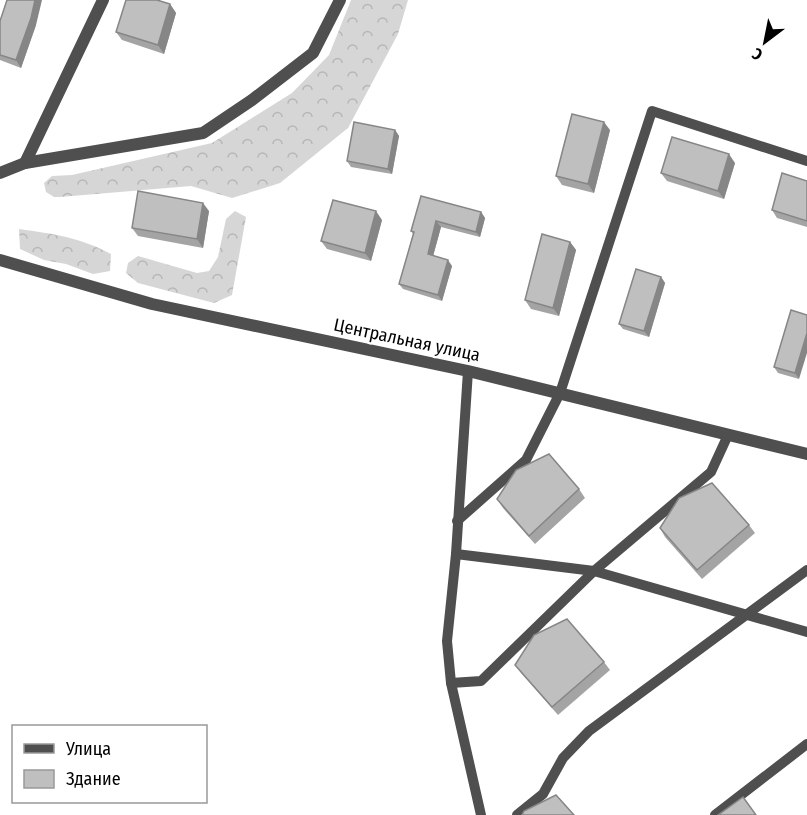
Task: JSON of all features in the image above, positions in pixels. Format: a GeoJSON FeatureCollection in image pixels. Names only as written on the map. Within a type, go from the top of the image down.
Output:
{"type":"FeatureCollection","features":[{"type":"Feature","properties":{"kind":"street"},"geometry":{"type":"LineString","coordinates":[[25,163],[103,0]]}},
{"type":"Feature","properties":{"kind":"street"},"geometry":{"type":"LineString","coordinates":[[0,173],[25,163],[203,133],[252,100],[313,53],[340,0]]}},
{"type":"Feature","properties":{"kind":"street","name":"Центральная улица"},"geometry":{"type":"LineString","coordinates":[[0,260],[152,304],[468,371],[807,454]]}},
{"type":"Feature","properties":{"kind":"lane"},"geometry":{"type":"LineString","coordinates":[[457,521],[526,460],[560,393],[652,111],[807,160]]}},
{"type":"Feature","properties":{"kind":"lane"},"geometry":{"type":"LineString","coordinates":[[468,371],[456,554],[447,641],[452,683],[481,815]]}},
{"type":"Feature","properties":{"kind":"lane"},"geometry":{"type":"LineString","coordinates":[[452,683],[481,681],[594,571],[711,472],[728,435]]}},
{"type":"Feature","properties":{"kind":"lane"},"geometry":{"type":"LineString","coordinates":[[456,554],[594,571],[807,632]]}},
{"type":"Feature","properties":{"kind":"lane"},"geometry":{"type":"LineString","coordinates":[[517,815],[543,794],[563,758],[589,731],[807,570]]}},
{"type":"Feature","properties":{"kind":"lane"},"geometry":{"type":"LineString","coordinates":[[715,815],[807,744]]}},
{"type":"Feature","properties":{"kind":"green space"},"geometry":{"type":"Polygon","coordinates":[[[351,0],[408,0],[398,34],[348,128],[280,183],[232,198],[191,186],[60,197],[54,197],[46,192],[44,183],[52,176],[72,175],[212,143],[292,93],[329,55],[351,0]]]}},
{"type":"Feature","properties":{"kind":"green space"},"geometry":{"type":"Polygon","coordinates":[[[235,211],[246,217],[232,295],[214,303],[138,283],[126,273],[128,263],[138,256],[197,273],[209,271],[218,257],[226,219],[235,211]]]}},
{"type":"Feature","properties":{"kind":"green space"},"geometry":{"type":"Polygon","coordinates":[[[19,229],[66,237],[99,248],[111,254],[110,271],[93,274],[66,264],[44,260],[20,249],[19,229]]]}},
{"type":"Feature","properties":{"kind":"building"},"geometry":{"type":"Polygon","coordinates":[[[7,0],[35,0],[16,60],[0,55],[0,21],[7,0]]]}},
{"type":"Feature","properties":{"kind":"building"},"geometry":{"type":"Polygon","coordinates":[[[126,0],[157,0],[170,4],[158,45],[116,32],[126,0]]]}},
{"type":"Feature","properties":{"kind":"building"},"geometry":{"type":"Polygon","coordinates":[[[572,114],[604,122],[588,184],[556,176],[572,114]]]}},
{"type":"Feature","properties":{"kind":"building"},"geometry":{"type":"Polygon","coordinates":[[[354,122],[395,130],[388,169],[347,161],[354,122]]]}},
{"type":"Feature","properties":{"kind":"building"},"geometry":{"type":"Polygon","coordinates":[[[672,137],[729,154],[718,191],[661,173],[672,137]]]}},
{"type":"Feature","properties":{"kind":"building"},"geometry":{"type":"Polygon","coordinates":[[[782,173],[807,181],[807,221],[772,210],[782,173]]]}},
{"type":"Feature","properties":{"kind":"building"},"geometry":{"type":"Polygon","coordinates":[[[138,191],[203,203],[197,239],[132,228],[138,191]]]}},
{"type":"Feature","properties":{"kind":"building"},"geometry":{"type":"Polygon","coordinates":[[[421,196],[481,212],[476,232],[436,221],[428,254],[448,260],[438,295],[399,284],[414,232],[411,231],[421,196]]]}},
{"type":"Feature","properties":{"kind":"building"},"geometry":{"type":"Polygon","coordinates":[[[333,200],[376,211],[365,253],[321,241],[333,200]]]}},
{"type":"Feature","properties":{"kind":"building"},"geometry":{"type":"Polygon","coordinates":[[[542,234],[570,242],[553,308],[525,300],[542,234]]]}},
{"type":"Feature","properties":{"kind":"building"},"geometry":{"type":"Polygon","coordinates":[[[636,269],[661,277],[644,331],[619,324],[636,269]]]}},
{"type":"Feature","properties":{"kind":"building"},"geometry":{"type":"Polygon","coordinates":[[[791,310],[807,315],[807,333],[795,373],[774,367],[791,310]]]}},
{"type":"Feature","properties":{"kind":"building"},"geometry":{"type":"Polygon","coordinates":[[[549,454],[579,489],[529,536],[497,499],[516,470],[549,454]]]}},
{"type":"Feature","properties":{"kind":"building"},"geometry":{"type":"Polygon","coordinates":[[[712,483],[749,525],[697,570],[660,528],[679,498],[712,483]]]}},
{"type":"Feature","properties":{"kind":"building"},"geometry":{"type":"Polygon","coordinates":[[[567,619],[604,662],[552,707],[515,665],[534,635],[567,619]]]}},
{"type":"Feature","properties":{"kind":"building"},"geometry":{"type":"Polygon","coordinates":[[[556,795],[574,815],[522,815],[524,811],[556,795]]]}},
{"type":"Feature","properties":{"kind":"building"},"geometry":{"type":"Polygon","coordinates":[[[743,797],[756,815],[718,815],[743,797]]]}}]}
